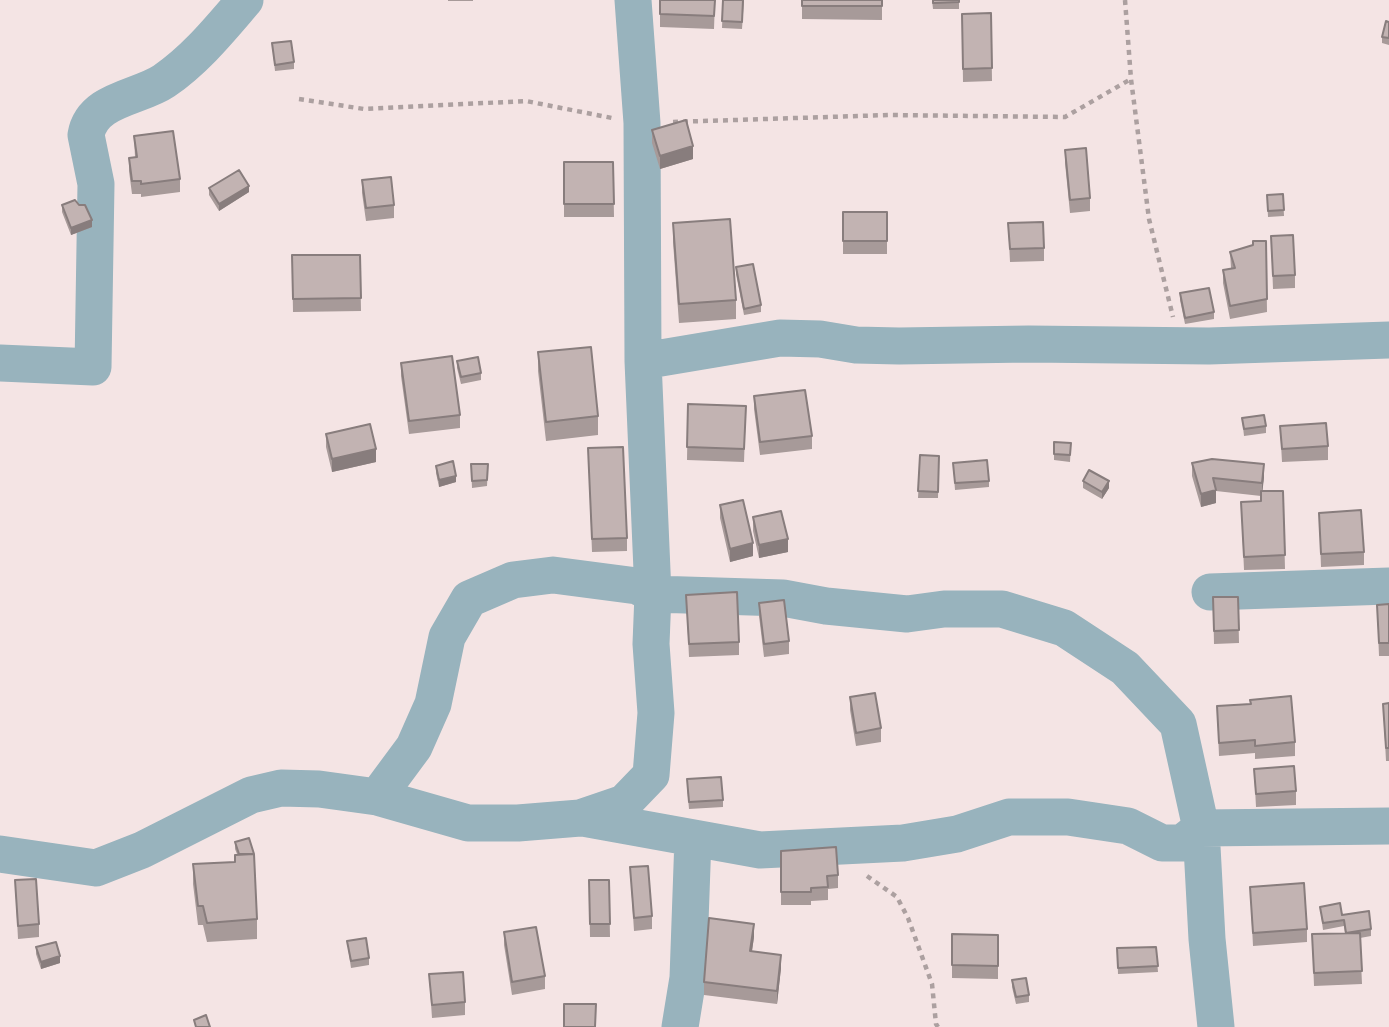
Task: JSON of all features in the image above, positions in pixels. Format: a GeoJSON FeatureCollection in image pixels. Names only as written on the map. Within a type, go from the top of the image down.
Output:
{"type":"FeatureCollection","features":[{"type":"Feature","properties":{"kind":"street"},"geometry":{"type":"LineString","coordinates":[[0,363],[93,367],[96,184],[87,128],[96,114],[162,83],[199,54],[246,0]]}},
{"type":"Feature","properties":{"kind":"street"},"geometry":{"type":"LineString","coordinates":[[0,854],[96,868],[142,850],[206,816],[261,793],[281,788],[319,789],[377,797],[468,823],[518,823],[580,818],[624,803],[650,775],[656,713],[651,644],[653,594],[643,361],[642,123],[633,0]]}},
{"type":"Feature","properties":{"kind":"street"},"geometry":{"type":"LineString","coordinates":[[643,361],[780,338],[899,346],[1178,346],[1389,340]]}},
{"type":"Feature","properties":{"kind":"street"},"geometry":{"type":"LineString","coordinates":[[377,797],[414,747],[433,704],[447,637],[469,599],[513,580],[553,575],[636,586],[653,594],[783,597],[826,606],[907,614],[944,608],[1002,609],[1064,628],[1125,668],[1178,723],[1201,828],[1207,939],[1216,1027]]}},
{"type":"Feature","properties":{"kind":"street"},"geometry":{"type":"LineString","coordinates":[[1210,592],[1389,586]]}},
{"type":"Feature","properties":{"kind":"street"},"geometry":{"type":"LineString","coordinates":[[580,818],[760,850],[904,843],[957,834],[1009,817],[1068,817],[1128,826],[1162,843],[1182,843],[1201,828],[1389,826]]}},
{"type":"Feature","properties":{"kind":"street"},"geometry":{"type":"LineString","coordinates":[[680,1027],[688,978],[693,838]]}},
{"type":"Feature","properties":{"kind":"path"},"geometry":{"type":"LineString","coordinates":[[1125,0],[1131,79],[1149,219],[1178,346]]}},
{"type":"Feature","properties":{"kind":"path"},"geometry":{"type":"LineString","coordinates":[[299,99],[364,109],[526,102],[642,123],[889,114],[1065,117],[1131,79]]}},
{"type":"Feature","properties":{"kind":"path"},"geometry":{"type":"LineString","coordinates":[[849,845],[860,875],[867,876],[897,897],[908,918],[932,984],[938,1027]]}},
{"type":"Feature","properties":{"kind":"building"},"geometry":{"type":"Polygon","coordinates":[[[660,0],[715,0],[714,16],[660,14],[660,0]]]}},
{"type":"Feature","properties":{"kind":"building"},"geometry":{"type":"Polygon","coordinates":[[[723,0],[743,0],[742,22],[722,21],[723,0]]]}},
{"type":"Feature","properties":{"kind":"building"},"geometry":{"type":"Polygon","coordinates":[[[802,0],[882,0],[882,6],[802,6],[802,0]]]}},
{"type":"Feature","properties":{"kind":"building"},"geometry":{"type":"Polygon","coordinates":[[[933,0],[959,0],[959,2],[933,3],[933,0]]]}},
{"type":"Feature","properties":{"kind":"building"},"geometry":{"type":"Polygon","coordinates":[[[991,13],[992,68],[963,69],[962,14],[991,13]]]}},
{"type":"Feature","properties":{"kind":"building"},"geometry":{"type":"Polygon","coordinates":[[[1386,21],[1389,22],[1389,38],[1382,37],[1386,21]]]}},
{"type":"Feature","properties":{"kind":"building"},"geometry":{"type":"Polygon","coordinates":[[[291,41],[294,62],[275,65],[272,43],[291,41]]]}},
{"type":"Feature","properties":{"kind":"building"},"geometry":{"type":"Polygon","coordinates":[[[686,120],[693,146],[660,156],[652,130],[686,120]]]}},
{"type":"Feature","properties":{"kind":"building"},"geometry":{"type":"Polygon","coordinates":[[[173,131],[180,179],[141,184],[141,181],[132,181],[129,158],[137,157],[134,136],[173,131]]]}},
{"type":"Feature","properties":{"kind":"building"},"geometry":{"type":"Polygon","coordinates":[[[1086,148],[1090,198],[1070,200],[1065,150],[1086,148]]]}},
{"type":"Feature","properties":{"kind":"building"},"geometry":{"type":"Polygon","coordinates":[[[564,162],[613,162],[614,204],[564,204],[564,162]]]}},
{"type":"Feature","properties":{"kind":"building"},"geometry":{"type":"Polygon","coordinates":[[[239,170],[249,186],[219,204],[209,188],[239,170]]]}},
{"type":"Feature","properties":{"kind":"building"},"geometry":{"type":"Polygon","coordinates":[[[391,177],[394,205],[366,208],[362,180],[391,177]]]}},
{"type":"Feature","properties":{"kind":"building"},"geometry":{"type":"Polygon","coordinates":[[[1283,194],[1284,210],[1268,211],[1267,195],[1283,194]]]}},
{"type":"Feature","properties":{"kind":"building"},"geometry":{"type":"Polygon","coordinates":[[[75,200],[79,205],[85,205],[92,220],[71,228],[62,205],[75,200]]]}},
{"type":"Feature","properties":{"kind":"building"},"geometry":{"type":"Polygon","coordinates":[[[843,212],[887,212],[887,241],[843,241],[843,212]]]}},
{"type":"Feature","properties":{"kind":"building"},"geometry":{"type":"Polygon","coordinates":[[[730,219],[736,300],[679,304],[673,223],[730,219]]]}},
{"type":"Feature","properties":{"kind":"building"},"geometry":{"type":"Polygon","coordinates":[[[1043,222],[1044,248],[1010,249],[1008,223],[1043,222]]]}},
{"type":"Feature","properties":{"kind":"building"},"geometry":{"type":"Polygon","coordinates":[[[1293,235],[1295,275],[1273,276],[1271,236],[1293,235]]]}},
{"type":"Feature","properties":{"kind":"building"},"geometry":{"type":"Polygon","coordinates":[[[1253,241],[1266,241],[1267,299],[1230,306],[1223,270],[1235,268],[1230,252],[1253,245],[1253,241]]]}},
{"type":"Feature","properties":{"kind":"building"},"geometry":{"type":"Polygon","coordinates":[[[292,255],[360,255],[361,298],[293,299],[292,255]]]}},
{"type":"Feature","properties":{"kind":"building"},"geometry":{"type":"Polygon","coordinates":[[[753,264],[761,305],[744,309],[736,267],[753,264]]]}},
{"type":"Feature","properties":{"kind":"building"},"geometry":{"type":"Polygon","coordinates":[[[1209,288],[1214,312],[1185,318],[1180,293],[1209,288]]]}},
{"type":"Feature","properties":{"kind":"building"},"geometry":{"type":"Polygon","coordinates":[[[591,347],[598,416],[546,422],[538,352],[591,347]]]}},
{"type":"Feature","properties":{"kind":"building"},"geometry":{"type":"Polygon","coordinates":[[[452,356],[460,415],[409,421],[401,363],[452,356]]]}},
{"type":"Feature","properties":{"kind":"building"},"geometry":{"type":"Polygon","coordinates":[[[478,357],[481,373],[461,377],[457,361],[478,357]]]}},
{"type":"Feature","properties":{"kind":"building"},"geometry":{"type":"Polygon","coordinates":[[[805,390],[812,436],[760,442],[754,396],[805,390]]]}},
{"type":"Feature","properties":{"kind":"building"},"geometry":{"type":"Polygon","coordinates":[[[688,404],[746,406],[744,449],[687,447],[688,404]]]}},
{"type":"Feature","properties":{"kind":"building"},"geometry":{"type":"Polygon","coordinates":[[[1264,415],[1266,426],[1244,429],[1242,418],[1264,415]]]}},
{"type":"Feature","properties":{"kind":"building"},"geometry":{"type":"Polygon","coordinates":[[[1326,423],[1328,446],[1282,449],[1280,426],[1326,423]]]}},
{"type":"Feature","properties":{"kind":"building"},"geometry":{"type":"Polygon","coordinates":[[[370,424],[376,449],[332,459],[326,434],[370,424]]]}},
{"type":"Feature","properties":{"kind":"building"},"geometry":{"type":"Polygon","coordinates":[[[1054,442],[1071,443],[1070,455],[1054,454],[1054,442]]]}},
{"type":"Feature","properties":{"kind":"building"},"geometry":{"type":"Polygon","coordinates":[[[623,447],[627,538],[592,539],[588,448],[623,447]]]}},
{"type":"Feature","properties":{"kind":"building"},"geometry":{"type":"Polygon","coordinates":[[[920,455],[939,456],[938,492],[918,491],[920,455]]]}},
{"type":"Feature","properties":{"kind":"building"},"geometry":{"type":"Polygon","coordinates":[[[1212,459],[1264,464],[1262,483],[1213,478],[1216,490],[1201,494],[1192,463],[1212,459]]]}},
{"type":"Feature","properties":{"kind":"building"},"geometry":{"type":"Polygon","coordinates":[[[987,460],[989,481],[955,483],[953,463],[987,460]]]}},
{"type":"Feature","properties":{"kind":"building"},"geometry":{"type":"Polygon","coordinates":[[[453,461],[456,476],[439,480],[436,466],[453,461]]]}},
{"type":"Feature","properties":{"kind":"building"},"geometry":{"type":"Polygon","coordinates":[[[471,464],[488,464],[487,480],[472,481],[471,464]]]}},
{"type":"Feature","properties":{"kind":"building"},"geometry":{"type":"Polygon","coordinates":[[[1089,470],[1109,481],[1102,492],[1083,481],[1089,470]]]}},
{"type":"Feature","properties":{"kind":"building"},"geometry":{"type":"Polygon","coordinates":[[[1261,491],[1283,491],[1285,555],[1244,557],[1241,502],[1261,501],[1261,491]]]}},
{"type":"Feature","properties":{"kind":"building"},"geometry":{"type":"Polygon","coordinates":[[[743,500],[753,543],[730,549],[720,505],[743,500]]]}},
{"type":"Feature","properties":{"kind":"building"},"geometry":{"type":"Polygon","coordinates":[[[1361,510],[1364,552],[1321,554],[1319,513],[1361,510]]]}},
{"type":"Feature","properties":{"kind":"building"},"geometry":{"type":"Polygon","coordinates":[[[781,511],[788,539],[759,545],[753,517],[781,511]]]}},
{"type":"Feature","properties":{"kind":"building"},"geometry":{"type":"Polygon","coordinates":[[[737,592],[739,642],[689,644],[686,595],[737,592]]]}},
{"type":"Feature","properties":{"kind":"building"},"geometry":{"type":"Polygon","coordinates":[[[1213,597],[1238,597],[1239,630],[1214,631],[1213,597]]]}},
{"type":"Feature","properties":{"kind":"building"},"geometry":{"type":"Polygon","coordinates":[[[784,600],[789,641],[764,644],[759,603],[784,600]]]}},
{"type":"Feature","properties":{"kind":"building"},"geometry":{"type":"Polygon","coordinates":[[[1389,604],[1389,643],[1379,643],[1377,605],[1389,604]]]}},
{"type":"Feature","properties":{"kind":"building"},"geometry":{"type":"Polygon","coordinates":[[[875,693],[881,728],[856,733],[850,697],[875,693]]]}},
{"type":"Feature","properties":{"kind":"building"},"geometry":{"type":"Polygon","coordinates":[[[1291,696],[1295,742],[1255,746],[1255,740],[1219,743],[1217,706],[1251,704],[1250,700],[1291,696]]]}},
{"type":"Feature","properties":{"kind":"building"},"geometry":{"type":"Polygon","coordinates":[[[1389,703],[1389,748],[1386,748],[1383,704],[1389,703]]]}},
{"type":"Feature","properties":{"kind":"building"},"geometry":{"type":"Polygon","coordinates":[[[1294,766],[1296,791],[1256,794],[1254,769],[1294,766]]]}},
{"type":"Feature","properties":{"kind":"building"},"geometry":{"type":"Polygon","coordinates":[[[721,777],[723,800],[689,802],[687,779],[721,777]]]}},
{"type":"Feature","properties":{"kind":"building"},"geometry":{"type":"Polygon","coordinates":[[[249,838],[254,854],[239,854],[235,842],[249,838]]]}},
{"type":"Feature","properties":{"kind":"building"},"geometry":{"type":"Polygon","coordinates":[[[836,847],[838,875],[827,876],[828,887],[811,888],[811,892],[781,892],[781,851],[836,847]]]}},
{"type":"Feature","properties":{"kind":"building"},"geometry":{"type":"Polygon","coordinates":[[[254,854],[257,919],[207,923],[203,906],[198,906],[193,864],[235,862],[235,855],[254,854]]]}},
{"type":"Feature","properties":{"kind":"building"},"geometry":{"type":"Polygon","coordinates":[[[648,866],[652,916],[634,918],[630,867],[648,866]]]}},
{"type":"Feature","properties":{"kind":"building"},"geometry":{"type":"Polygon","coordinates":[[[36,879],[39,924],[18,926],[15,880],[36,879]]]}},
{"type":"Feature","properties":{"kind":"building"},"geometry":{"type":"Polygon","coordinates":[[[589,880],[609,880],[610,924],[590,924],[589,880]]]}},
{"type":"Feature","properties":{"kind":"building"},"geometry":{"type":"Polygon","coordinates":[[[1304,883],[1307,929],[1253,933],[1250,887],[1304,883]]]}},
{"type":"Feature","properties":{"kind":"building"},"geometry":{"type":"Polygon","coordinates":[[[1340,903],[1342,915],[1369,911],[1371,929],[1346,933],[1344,920],[1323,923],[1320,907],[1340,903]]]}},
{"type":"Feature","properties":{"kind":"building"},"geometry":{"type":"Polygon","coordinates":[[[709,918],[754,924],[750,951],[781,955],[777,991],[704,982],[709,918]]]}},
{"type":"Feature","properties":{"kind":"building"},"geometry":{"type":"Polygon","coordinates":[[[536,927],[545,976],[512,982],[504,932],[536,927]]]}},
{"type":"Feature","properties":{"kind":"building"},"geometry":{"type":"Polygon","coordinates":[[[1360,933],[1362,971],[1314,973],[1312,934],[1360,933]]]}},
{"type":"Feature","properties":{"kind":"building"},"geometry":{"type":"Polygon","coordinates":[[[952,934],[998,935],[998,966],[952,965],[952,934]]]}},
{"type":"Feature","properties":{"kind":"building"},"geometry":{"type":"Polygon","coordinates":[[[366,938],[369,958],[351,961],[347,941],[366,938]]]}},
{"type":"Feature","properties":{"kind":"building"},"geometry":{"type":"Polygon","coordinates":[[[56,942],[60,956],[41,962],[36,947],[56,942]]]}},
{"type":"Feature","properties":{"kind":"building"},"geometry":{"type":"Polygon","coordinates":[[[1156,947],[1158,966],[1118,968],[1117,948],[1156,947]]]}},
{"type":"Feature","properties":{"kind":"building"},"geometry":{"type":"Polygon","coordinates":[[[463,972],[465,1002],[432,1005],[429,974],[463,972]]]}},
{"type":"Feature","properties":{"kind":"building"},"geometry":{"type":"Polygon","coordinates":[[[1026,978],[1029,995],[1016,997],[1012,980],[1026,978]]]}},
{"type":"Feature","properties":{"kind":"building"},"geometry":{"type":"Polygon","coordinates":[[[564,1004],[596,1004],[595,1027],[564,1027],[564,1004]]]}},
{"type":"Feature","properties":{"kind":"building"},"geometry":{"type":"Polygon","coordinates":[[[206,1015],[210,1027],[196,1027],[194,1020],[206,1015]]]}}]}
